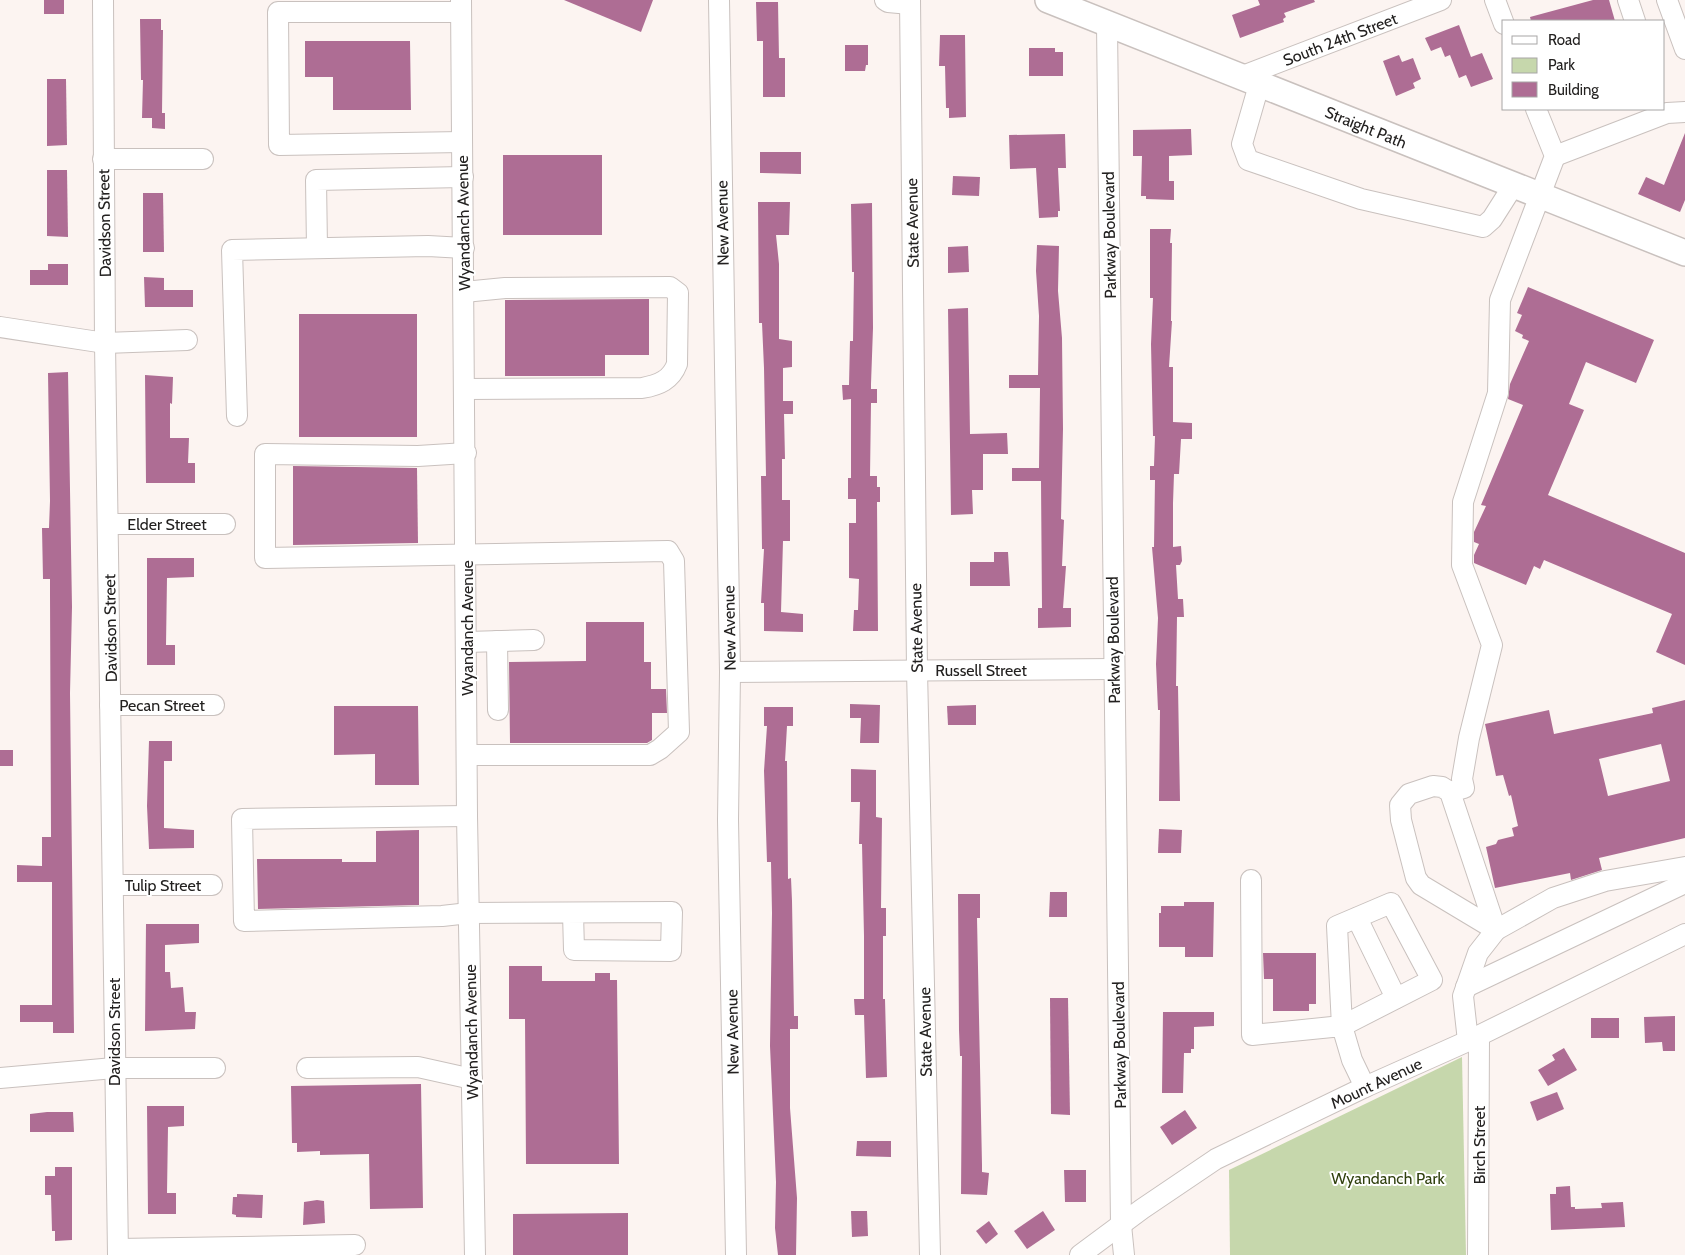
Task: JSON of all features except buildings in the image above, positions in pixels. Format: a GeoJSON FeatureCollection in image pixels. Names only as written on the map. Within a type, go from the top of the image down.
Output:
{"type":"FeatureCollection","features":[{"type":"Feature","properties":{"kind":"main road","name":"Straight Path"},"geometry":{"type":"LineString","coordinates":[[1048,0],[1685,253]]}},
{"type":"Feature","properties":{"kind":"street","name":"Davidson Street"},"geometry":{"type":"LineString","coordinates":[[103,0],[105,343],[118,1252]]}},
{"type":"Feature","properties":{"kind":"street","name":"New Avenue"},"geometry":{"type":"LineString","coordinates":[[719,0],[730,672],[728,820],[736,1255]]}},
{"type":"Feature","properties":{"kind":"street"},"geometry":{"type":"LineString","coordinates":[[884,0],[888,2],[910,2]]}},
{"type":"Feature","properties":{"kind":"street","name":"South 24th Street"},"geometry":{"type":"LineString","coordinates":[[1250,81],[1441,0]]}},
{"type":"Feature","properties":{"kind":"street"},"geometry":{"type":"LineString","coordinates":[[1495,0],[1502,20]]}},
{"type":"Feature","properties":{"kind":"street"},"geometry":{"type":"LineString","coordinates":[[1628,0],[1635,20]]}},
{"type":"Feature","properties":{"kind":"street"},"geometry":{"type":"LineString","coordinates":[[1668,0],[1681,23],[1685,49]]}},
{"type":"Feature","properties":{"kind":"street","name":"State Avenue"},"geometry":{"type":"LineString","coordinates":[[910,2],[917,670],[930,1255]]}},
{"type":"Feature","properties":{"kind":"street"},"geometry":{"type":"LineString","coordinates":[[461,6],[278,12],[279,145],[462,142]]}},
{"type":"Feature","properties":{"kind":"street","name":"Wyandanch Avenue"},"geometry":{"type":"LineString","coordinates":[[461,6],[467,555],[468,913],[475,1255]]}},
{"type":"Feature","properties":{"kind":"street","name":"Parkway Boulevard"},"geometry":{"type":"LineString","coordinates":[[1107,25],[1113,669],[1121,1225],[1124,1255]]}},
{"type":"Feature","properties":{"kind":"street"},"geometry":{"type":"LineString","coordinates":[[1250,81],[1242,144],[1248,160],[1361,199],[1483,227],[1492,219],[1513,186]]}},
{"type":"Feature","properties":{"kind":"street"},"geometry":{"type":"LineString","coordinates":[[1450,792],[1464,788],[1462,779],[1469,738],[1492,645],[1462,565],[1463,502],[1498,393],[1500,300],[1554,156],[1536,110]]}},
{"type":"Feature","properties":{"kind":"street"},"geometry":{"type":"LineString","coordinates":[[1554,156],[1672,110]]}},
{"type":"Feature","properties":{"kind":"street"},"geometry":{"type":"LineString","coordinates":[[103,160],[203,160]]}},
{"type":"Feature","properties":{"kind":"street"},"geometry":{"type":"LineString","coordinates":[[317,248],[316,180],[463,177]]}},
{"type":"Feature","properties":{"kind":"street"},"geometry":{"type":"LineString","coordinates":[[237,416],[232,250],[428,246],[464,248]]}},
{"type":"Feature","properties":{"kind":"street"},"geometry":{"type":"LineString","coordinates":[[464,292],[505,288],[670,286],[678,293],[677,364],[674,373],[655,386],[604,389],[465,389]]}},
{"type":"Feature","properties":{"kind":"street"},"geometry":{"type":"LineString","coordinates":[[0,327],[105,343],[187,340]]}},
{"type":"Feature","properties":{"kind":"street"},"geometry":{"type":"LineString","coordinates":[[466,453],[418,456],[265,454],[265,558],[668,551],[674,561],[679,732],[660,749],[650,755],[468,755]]}},
{"type":"Feature","properties":{"kind":"street","name":"Elder Street"},"geometry":{"type":"LineString","coordinates":[[108,524],[225,524]]}},
{"type":"Feature","properties":{"kind":"street"},"geometry":{"type":"LineString","coordinates":[[467,642],[534,640]]}},
{"type":"Feature","properties":{"kind":"street"},"geometry":{"type":"LineString","coordinates":[[497,641],[498,710]]}},
{"type":"Feature","properties":{"kind":"street","name":"Russell Street"},"geometry":{"type":"LineString","coordinates":[[730,672],[1113,669]]}},
{"type":"Feature","properties":{"kind":"street","name":"Pecan Street"},"geometry":{"type":"LineString","coordinates":[[110,705],[214,705]]}},
{"type":"Feature","properties":{"kind":"street"},"geometry":{"type":"LineString","coordinates":[[1442,786],[1450,792],[1496,930],[1421,885],[1416,878],[1400,804],[1409,794],[1421,788],[1442,786]]}},
{"type":"Feature","properties":{"kind":"street"},"geometry":{"type":"LineString","coordinates":[[468,816],[242,819],[244,921],[442,916],[468,913],[672,912],[671,951],[574,950],[573,913]]}},
{"type":"Feature","properties":{"kind":"street"},"geometry":{"type":"LineString","coordinates":[[1496,930],[1560,895],[1605,881],[1685,867]]}},
{"type":"Feature","properties":{"kind":"street"},"geometry":{"type":"LineString","coordinates":[[1251,880],[1252,1035],[1342,1026],[1432,980],[1391,903],[1337,926],[1342,1026],[1352,1060],[1365,1087]]}},
{"type":"Feature","properties":{"kind":"street"},"geometry":{"type":"LineString","coordinates":[[1466,987],[1685,883]]}},
{"type":"Feature","properties":{"kind":"street","name":"Tulip Street"},"geometry":{"type":"LineString","coordinates":[[114,885],[212,885]]}},
{"type":"Feature","properties":{"kind":"street"},"geometry":{"type":"LineString","coordinates":[[1357,918],[1396,998]]}},
{"type":"Feature","properties":{"kind":"street","name":"Birch Street"},"geometry":{"type":"LineString","coordinates":[[1478,1255],[1474,1039],[1463,996],[1478,953],[1496,930]]}},
{"type":"Feature","properties":{"kind":"street","name":"Mount Avenue"},"geometry":{"type":"LineString","coordinates":[[1080,1255],[1142,1209],[1216,1159],[1365,1087],[1474,1039],[1685,934]]}},
{"type":"Feature","properties":{"kind":"street"},"geometry":{"type":"LineString","coordinates":[[307,1068],[418,1067],[472,1079]]}},
{"type":"Feature","properties":{"kind":"street"},"geometry":{"type":"LineString","coordinates":[[0,1078],[114,1068],[215,1068]]}},
{"type":"Feature","properties":{"kind":"street"},"geometry":{"type":"LineString","coordinates":[[118,1252],[355,1245]]}},
{"type":"Feature","properties":{"kind":"green space","name":"Wyandanch Park"},"geometry":{"type":"Polygon","coordinates":[[[1462,1057],[1466,1255],[1230,1255],[1229,1170],[1462,1057]]]}}]}
